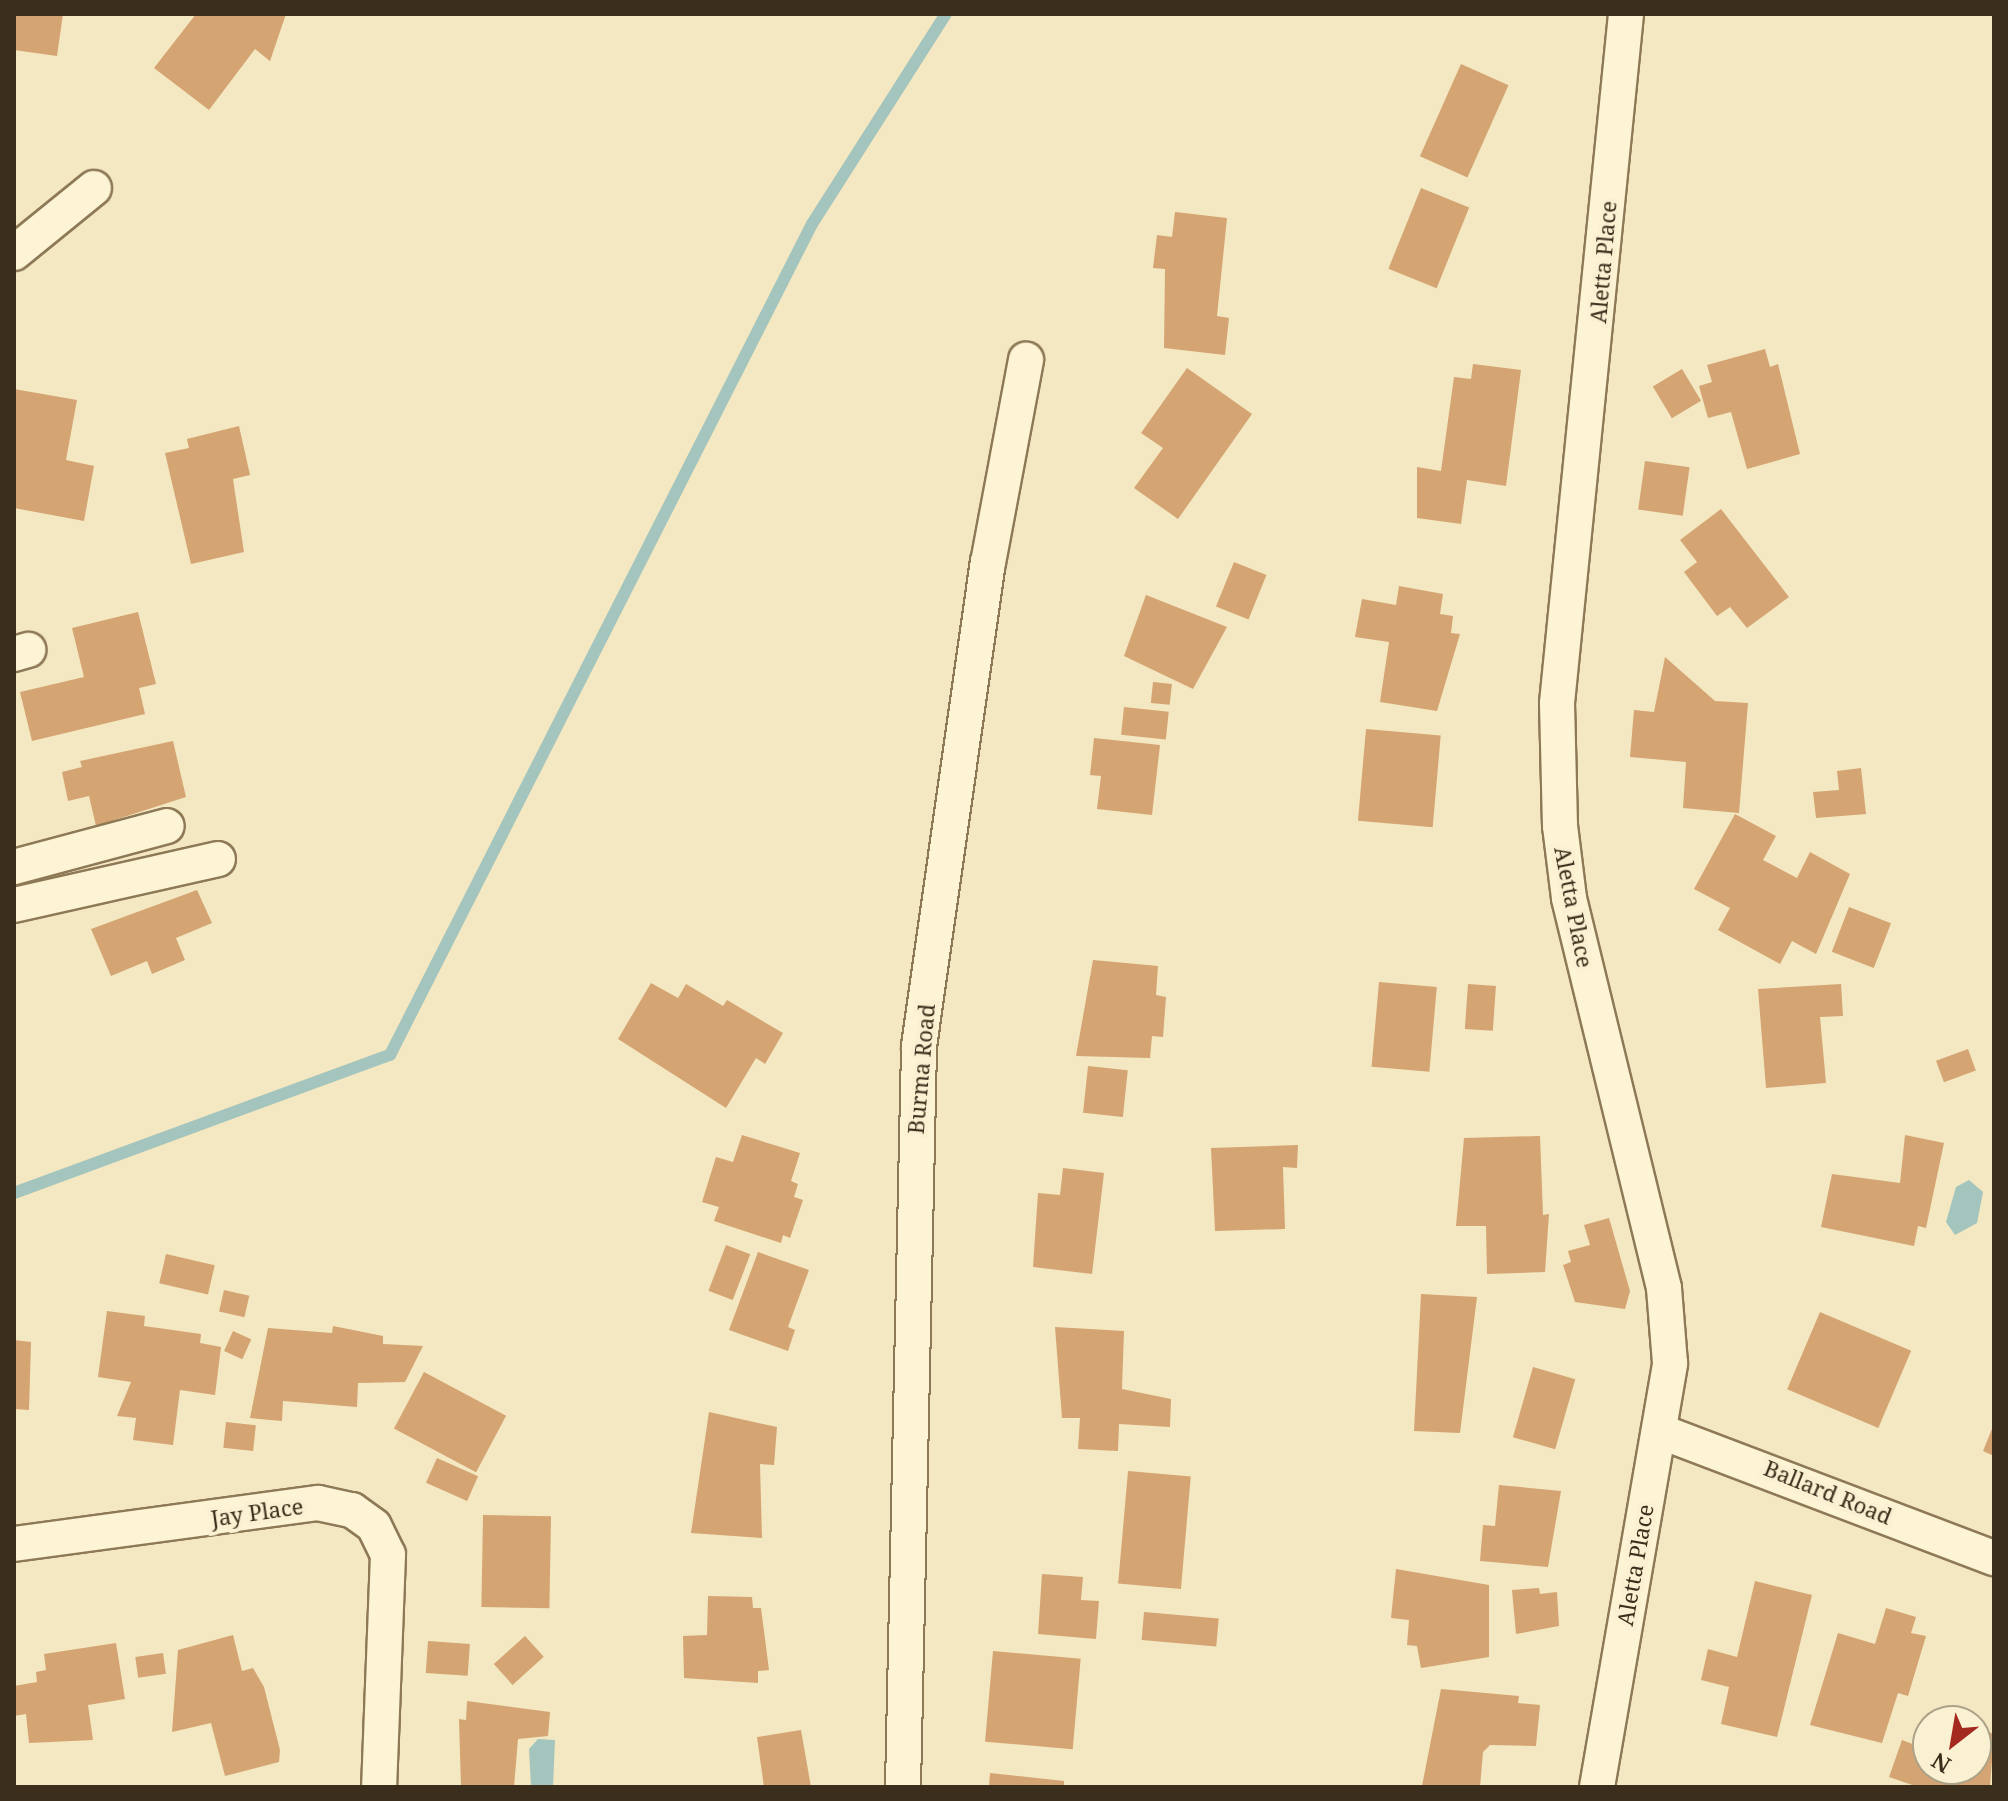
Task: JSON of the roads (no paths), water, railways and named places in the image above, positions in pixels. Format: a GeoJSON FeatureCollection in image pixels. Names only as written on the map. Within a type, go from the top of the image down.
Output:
{"type":"FeatureCollection","features":[{"type":"Feature","properties":{"kind":"street","name":"Aletta Place"},"geometry":{"type":"LineString","coordinates":[[1597,1787],[1670,1363],[1664,1288],[1572,912],[1560,826],[1557,703],[1626,14]]}},
{"type":"Feature","properties":{"kind":"street"},"geometry":{"type":"LineString","coordinates":[[14,253],[94,188]]}},
{"type":"Feature","properties":{"kind":"street","name":"Burma Road"},"geometry":{"type":"LineString","coordinates":[[903,1787],[919,1046],[988,563],[1026,360]]}},
{"type":"Feature","properties":{"kind":"street"},"geometry":{"type":"LineString","coordinates":[[14,867],[167,826]]}},
{"type":"Feature","properties":{"kind":"street"},"geometry":{"type":"LineString","coordinates":[[14,905],[218,859]]}},
{"type":"Feature","properties":{"kind":"street","name":"Ballard Road"},"geometry":{"type":"LineString","coordinates":[[1659,1431],[1994,1558]]}},
{"type":"Feature","properties":{"kind":"street","name":"Jay Place"},"geometry":{"type":"LineString","coordinates":[[14,1544],[318,1503],[352,1510],[374,1526],[388,1555],[379,1787]]}},
{"type":"Feature","properties":{"kind":"water"},"geometry":{"type":"Polygon","coordinates":[[[1969,1180],[1983,1192],[1977,1223],[1955,1235],[1946,1222],[1956,1187],[1969,1180]]]}},
{"type":"Feature","properties":{"kind":"water"},"geometry":{"type":"Polygon","coordinates":[[[538,1739],[555,1740],[553,1787],[531,1786],[529,1749],[538,1739]]]}},
{"type":"Feature","properties":{"kind":"waterway"},"geometry":{"type":"LineString","coordinates":[[14,1193],[390,1055],[812,224],[946,14]]}}]}
